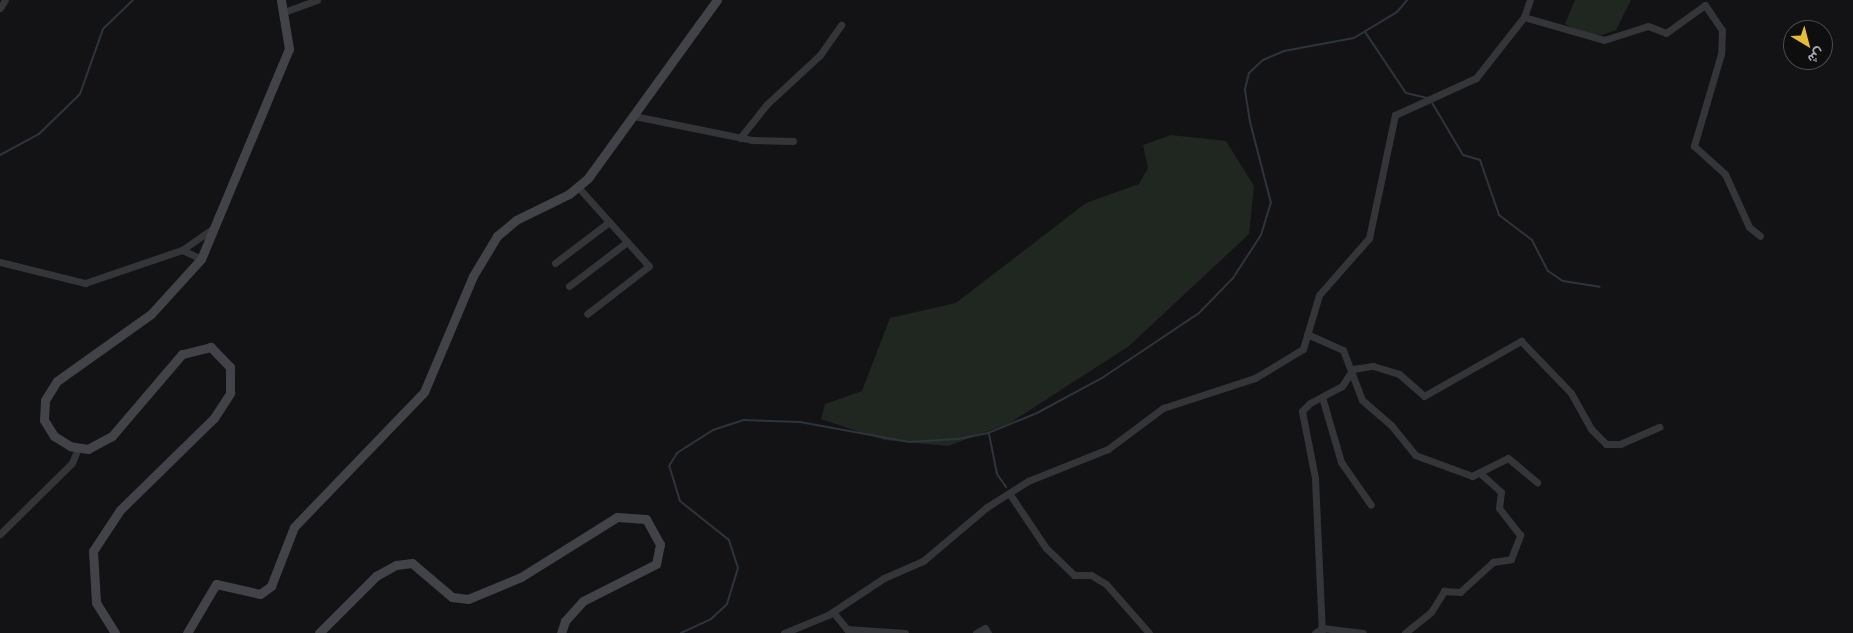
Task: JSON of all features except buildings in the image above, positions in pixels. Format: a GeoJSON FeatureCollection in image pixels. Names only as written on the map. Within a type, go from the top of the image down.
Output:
{"type":"FeatureCollection","features":[{"type":"Feature","properties":{"kind":"street"},"geometry":{"type":"LineString","coordinates":[[0,8],[5,0]]}},
{"type":"Feature","properties":{"kind":"street"},"geometry":{"type":"LineString","coordinates":[[115,633],[96,602],[93,551],[120,510],[223,406],[232,381],[224,357],[211,347],[182,354],[112,436],[96,446],[78,448],[61,442],[48,428],[43,410],[50,389],[152,314],[201,259],[219,222],[290,49],[281,0]]}},
{"type":"Feature","properties":{"kind":"street"},"geometry":{"type":"LineString","coordinates":[[284,12],[317,0]]}},
{"type":"Feature","properties":{"kind":"street"},"geometry":{"type":"LineString","coordinates":[[187,633],[216,584],[228,583],[252,594],[266,592],[294,527],[424,392],[473,276],[497,236],[516,220],[578,188],[634,116],[717,0]]}},
{"type":"Feature","properties":{"kind":"street"},"geometry":{"type":"LineString","coordinates":[[784,633],[833,612],[884,578],[923,561],[1009,493],[1046,472],[1108,449],[1163,408],[1255,378],[1303,349],[1319,296],[1369,238],[1395,115],[1476,78],[1524,17],[1530,0]]}},
{"type":"Feature","properties":{"kind":"street"},"geometry":{"type":"LineString","coordinates":[[1524,17],[1604,40],[1648,26],[1666,34],[1706,2],[1722,30],[1721,54],[1694,146],[1724,174],[1748,226],[1760,236]]}},
{"type":"Feature","properties":{"kind":"street"},"geometry":{"type":"LineString","coordinates":[[740,138],[767,104],[820,55],[841,25]]}},
{"type":"Feature","properties":{"kind":"street"},"geometry":{"type":"LineString","coordinates":[[634,116],[740,138],[793,141]]}},
{"type":"Feature","properties":{"kind":"street"},"geometry":{"type":"LineString","coordinates":[[578,188],[648,268],[587,314]]}},
{"type":"Feature","properties":{"kind":"street"},"geometry":{"type":"LineString","coordinates":[[0,262],[94,283],[182,250],[219,222]]}},
{"type":"Feature","properties":{"kind":"street"},"geometry":{"type":"LineString","coordinates":[[555,263],[609,222]]}},
{"type":"Feature","properties":{"kind":"street"},"geometry":{"type":"LineString","coordinates":[[569,286],[627,242]]}},
{"type":"Feature","properties":{"kind":"street"},"geometry":{"type":"LineString","coordinates":[[182,250],[201,259]]}},
{"type":"Feature","properties":{"kind":"street"},"geometry":{"type":"LineString","coordinates":[[1307,334],[1343,350],[1353,368],[1362,400],[1391,425],[1415,455],[1472,476],[1481,474],[1500,458],[1508,458],[1537,482]]}},
{"type":"Feature","properties":{"kind":"street"},"geometry":{"type":"LineString","coordinates":[[1353,368],[1373,366],[1399,374],[1424,396],[1521,340],[1571,393],[1590,429],[1606,444],[1620,444],[1659,427]]}},
{"type":"Feature","properties":{"kind":"street"},"geometry":{"type":"LineString","coordinates":[[1322,631],[1316,496],[1302,412],[1322,397],[1342,386],[1353,368]]}},
{"type":"Feature","properties":{"kind":"street"},"geometry":{"type":"LineString","coordinates":[[1322,397],[1341,462],[1371,505]]}},
{"type":"Feature","properties":{"kind":"street"},"geometry":{"type":"LineString","coordinates":[[0,534],[72,463],[78,448]]}},
{"type":"Feature","properties":{"kind":"street"},"geometry":{"type":"LineString","coordinates":[[1405,633],[1431,612],[1444,591],[1460,592],[1493,562],[1511,559],[1520,535],[1499,508],[1501,492],[1481,474]]}},
{"type":"Feature","properties":{"kind":"street"},"geometry":{"type":"LineString","coordinates":[[1009,493],[1046,548],[1074,575],[1091,575],[1106,584],[1149,633]]}},
{"type":"Feature","properties":{"kind":"street"},"geometry":{"type":"LineString","coordinates":[[320,633],[376,576],[396,564],[412,563],[452,597],[468,600],[521,577],[616,517],[646,519],[658,535],[656,564],[583,601],[565,621],[561,633]]}},
{"type":"Feature","properties":{"kind":"street"},"geometry":{"type":"LineString","coordinates":[[833,612],[849,631],[905,633]]}},
{"type":"Feature","properties":{"kind":"street"},"geometry":{"type":"LineString","coordinates":[[976,633],[985,628],[988,633]]}},
{"type":"Feature","properties":{"kind":"street"},"geometry":{"type":"LineString","coordinates":[[1314,633],[1322,631],[1364,633]]}},
{"type":"Feature","properties":{"kind":"shaded area"},"geometry":{"type":"Polygon","coordinates":[[[1575,0],[1631,0],[1616,30],[1602,35],[1582,33],[1565,24],[1575,0]]]}},
{"type":"Feature","properties":{"kind":"shaded area"},"geometry":{"type":"Polygon","coordinates":[[[1171,135],[1226,141],[1254,186],[1249,234],[1129,346],[1010,423],[948,446],[884,440],[821,419],[825,404],[862,391],[890,318],[956,303],[1086,203],[1139,184],[1148,168],[1143,145],[1171,135]]]}},
{"type":"Feature","properties":{"kind":"waterway"},"geometry":{"type":"LineString","coordinates":[[0,155],[39,134],[80,94],[103,29],[133,0]]}},
{"type":"Feature","properties":{"kind":"waterway"},"geometry":{"type":"LineString","coordinates":[[681,633],[711,619],[727,604],[738,568],[729,540],[680,501],[669,466],[677,453],[713,430],[744,420],[800,422],[909,442],[958,439],[988,433],[1037,413],[1102,378],[1199,313],[1233,278],[1261,235],[1271,203],[1250,122],[1245,89],[1249,73],[1263,60],[1284,51],[1354,38],[1397,12],[1407,0]]}},
{"type":"Feature","properties":{"kind":"waterway"},"geometry":{"type":"LineString","coordinates":[[1365,32],[1406,93],[1428,98]]}},
{"type":"Feature","properties":{"kind":"waterway"},"geometry":{"type":"LineString","coordinates":[[1431,101],[1463,155],[1480,160],[1499,215],[1532,240],[1548,271],[1563,281],[1600,287]]}},
{"type":"Feature","properties":{"kind":"waterway"},"geometry":{"type":"LineString","coordinates":[[989,434],[997,474],[1006,487]]}}]}
